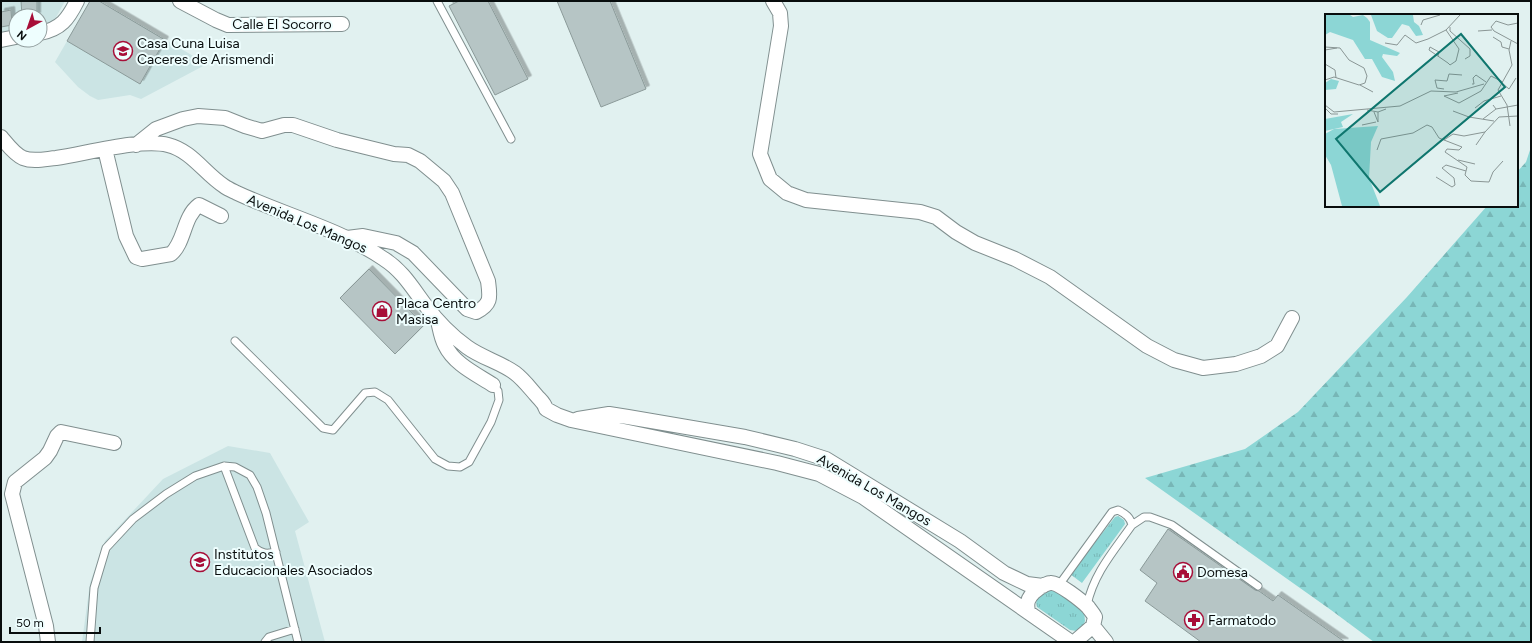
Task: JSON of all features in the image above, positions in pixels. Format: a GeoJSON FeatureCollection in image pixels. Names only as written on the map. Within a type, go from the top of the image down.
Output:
{"type":"FeatureCollection","features":[{"type":"Feature","properties":{"kind":"street"},"geometry":{"type":"LineString","coordinates":[[48,30],[56,28],[65,22],[77,1]]}},
{"type":"Feature","properties":{"kind":"street","name":"Calle El Socorro"},"geometry":{"type":"LineString","coordinates":[[180,1],[228,25],[342,24]]}},
{"type":"Feature","properties":{"kind":"street"},"geometry":{"type":"LineString","coordinates":[[773,1],[780,13],[781,26],[760,154],[770,179],[787,193],[806,200],[920,212],[936,217],[956,232],[975,243],[1015,259],[1050,277],[1147,346],[1174,360],[1204,368],[1236,364],[1261,356],[1277,346],[1292,318]]}},
{"type":"Feature","properties":{"kind":"street"},"geometry":{"type":"LineString","coordinates":[[136,145],[156,129],[171,123],[198,116],[213,116],[225,118],[262,131],[284,125],[293,125],[337,140],[394,154],[408,155],[420,160],[444,181],[452,193],[488,280],[490,294],[488,302],[484,308],[476,312],[467,309],[413,253],[396,243],[363,236],[346,238]]}},
{"type":"Feature","properties":{"kind":"street","name":"Avenida Los Mangos"},"geometry":{"type":"LineString","coordinates":[[1,136],[14,152],[21,157],[31,160],[79,155],[105,149],[154,143],[168,145],[183,151],[223,186],[346,238],[384,259],[397,269],[410,283],[438,321],[467,347],[515,373],[538,398],[544,402],[546,409],[557,415],[572,420],[777,463],[819,474],[863,497],[1071,642]]}},
{"type":"Feature","properties":{"kind":"street"},"geometry":{"type":"LineString","coordinates":[[105,149],[126,236],[136,257],[142,259],[171,254],[176,248],[192,212],[199,206],[221,216]]}},
{"type":"Feature","properties":{"kind":"street"},"geometry":{"type":"LineString","coordinates":[[438,321],[445,346],[453,357],[463,366],[493,385]]}},
{"type":"Feature","properties":{"kind":"street","name":"Avenida Los Mangos"},"geometry":{"type":"LineString","coordinates":[[572,420],[609,414],[745,437],[795,449],[826,459],[960,541],[1004,573],[1027,584],[1043,586],[1051,583],[1059,585]]}},
{"type":"Feature","properties":{"kind":"street"},"geometry":{"type":"LineString","coordinates":[[48,642],[46,626],[12,494],[15,482],[45,458],[50,451],[58,433],[61,432],[114,443]]}},
{"type":"Feature","properties":{"kind":"street"},"geometry":{"type":"LineString","coordinates":[[1059,585],[1087,606],[1095,617],[1093,626],[1078,639],[1078,642]]}},
{"type":"Feature","properties":{"kind":"street"},"geometry":{"type":"LineString","coordinates":[[1028,611],[1026,604],[1028,599],[1035,591],[1043,586]]}},
{"type":"Feature","properties":{"kind":"street"},"geometry":{"type":"LineString","coordinates":[[1093,626],[1106,642]]}},
{"type":"Feature","properties":{"kind":"lane"},"geometry":{"type":"LineString","coordinates":[[437,1],[511,139]]}},
{"type":"Feature","properties":{"kind":"lane"},"geometry":{"type":"LineString","coordinates":[[235,341],[323,428],[333,430],[365,393],[375,392],[388,400],[435,459],[448,466],[460,467],[468,462],[491,422],[499,400],[498,391],[493,385]]}},
{"type":"Feature","properties":{"kind":"lane"},"geometry":{"type":"LineString","coordinates":[[224,466],[255,548],[260,552],[267,554],[276,552]]}},
{"type":"Feature","properties":{"kind":"lane"},"geometry":{"type":"LineString","coordinates":[[90,642],[94,588],[106,548],[132,519],[166,494],[195,476],[224,466],[235,467],[250,474],[257,487],[266,513],[298,642]]}},
{"type":"Feature","properties":{"kind":"lane"},"geometry":{"type":"LineString","coordinates":[[1059,585],[1112,512],[1118,510],[1124,513],[1130,518],[1132,525]]}},
{"type":"Feature","properties":{"kind":"lane"},"geometry":{"type":"LineString","coordinates":[[1087,606],[1094,581],[1101,568],[1132,525],[1144,517],[1150,517],[1172,525],[1258,586]]}},
{"type":"Feature","properties":{"kind":"lane"},"geometry":{"type":"LineString","coordinates":[[265,642],[269,638],[295,629]]}},
{"type":"Feature","properties":{"kind":"shaded area"},"geometry":{"type":"Polygon","coordinates":[[[1,1],[65,1],[53,23],[48,28],[48,8],[8,8],[8,40],[1,41],[1,1]]]}},
{"type":"Feature","properties":{"kind":"shaded area","name":"Casa Cuna Luisa Caceres de Arismendi"},"geometry":{"type":"Polygon","coordinates":[[[90,1],[99,1],[207,64],[141,99],[130,95],[98,100],[90,96],[78,87],[55,62],[90,1]]]}},
{"type":"Feature","properties":{"kind":"shaded area","name":"Institutos Educacionales Asociados"},"geometry":{"type":"Polygon","coordinates":[[[228,446],[270,453],[309,522],[295,531],[325,642],[82,642],[90,583],[105,541],[163,479],[228,446]]]}},
{"type":"Feature","properties":{"kind":"green space"},"geometry":{"type":"Polygon","coordinates":[[[1531,147],[1531,642],[1374,642],[1145,478],[1245,449],[1298,412],[1407,297],[1486,207],[1518,207],[1518,171],[1526,162],[1531,147]]]}},
{"type":"Feature","properties":{"kind":"green space"},"geometry":{"type":"Polygon","coordinates":[[[1118,516],[1124,520],[1125,524],[1082,583],[1070,574],[1115,517],[1118,516]]]}},
{"type":"Feature","properties":{"kind":"green space"},"geometry":{"type":"Polygon","coordinates":[[[1051,587],[1084,611],[1085,621],[1082,629],[1077,631],[1070,630],[1037,607],[1036,603],[1040,594],[1051,587]]]}},
{"type":"Feature","properties":{"kind":"building"},"geometry":{"type":"Polygon","coordinates":[[[21,1],[37,1],[37,8],[21,8],[21,1]]]}},
{"type":"Feature","properties":{"kind":"building"},"geometry":{"type":"Polygon","coordinates":[[[90,1],[99,1],[165,40],[140,84],[67,41],[90,1]]]}},
{"type":"Feature","properties":{"kind":"building"},"geometry":{"type":"Polygon","coordinates":[[[459,1],[488,1],[528,79],[495,95],[449,6],[459,1]]]}},
{"type":"Feature","properties":{"kind":"building"},"geometry":{"type":"Polygon","coordinates":[[[557,1],[610,1],[646,89],[601,107],[557,1]]]}},
{"type":"Feature","properties":{"kind":"building"},"geometry":{"type":"Polygon","coordinates":[[[8,11],[8,26],[1,27],[1,12],[8,11]]]}},
{"type":"Feature","properties":{"kind":"building","name":"Placa Centro Masisa"},"geometry":{"type":"Polygon","coordinates":[[[369,269],[424,325],[395,354],[340,298],[369,269]]]}},
{"type":"Feature","properties":{"kind":"building"},"geometry":{"type":"Polygon","coordinates":[[[1168,529],[1255,590],[1259,591],[1273,601],[1278,595],[1345,642],[1201,642],[1145,601],[1157,583],[1140,570],[1168,529]]]}},
{"type":"Feature","properties":{"kind":"place","name":"Casa Cuna Luisa Caceres de Arismendi"},"geometry":{"type":"Point","coordinates":[123,51]}},
{"type":"Feature","properties":{"kind":"place","name":"Placa Centro Masisa"},"geometry":{"type":"Point","coordinates":[382,311]}},
{"type":"Feature","properties":{"kind":"place","name":"Institutos Educacionales Asociados"},"geometry":{"type":"Point","coordinates":[200,562]}},
{"type":"Feature","properties":{"kind":"place","name":"Domesa"},"geometry":{"type":"Point","coordinates":[1183,572]}},
{"type":"Feature","properties":{"kind":"place","name":"Farmatodo"},"geometry":{"type":"Point","coordinates":[1194,620]}}]}
